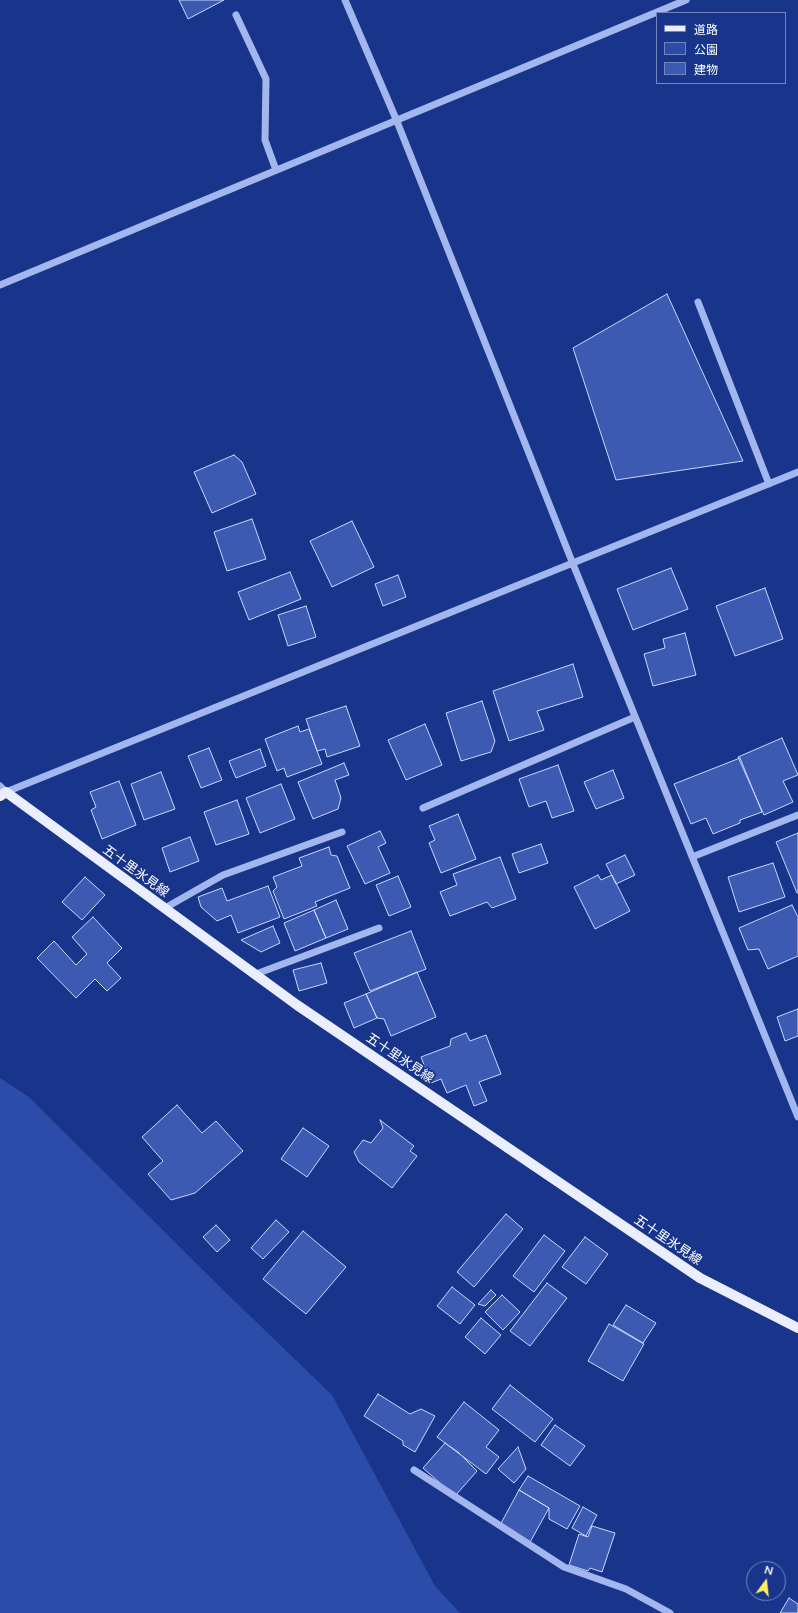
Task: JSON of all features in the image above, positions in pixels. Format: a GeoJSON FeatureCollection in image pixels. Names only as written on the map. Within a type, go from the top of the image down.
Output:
{"type":"FeatureCollection","features":[{"type":"Feature","properties":{"kind":"main road","name":"五十里氷見線"},"geometry":{"type":"LineString","coordinates":[[2,791],[297,1005],[700,1278],[798,1328]]}},
{"type":"Feature","properties":{"kind":"street"},"geometry":{"type":"LineString","coordinates":[[345,0],[396,119],[573,564],[798,1117]]}},
{"type":"Feature","properties":{"kind":"street"},"geometry":{"type":"LineString","coordinates":[[657,12],[686,0]]}},
{"type":"Feature","properties":{"kind":"street"},"geometry":{"type":"LineString","coordinates":[[0,285],[396,119],[656,12]]}},
{"type":"Feature","properties":{"kind":"street"},"geometry":{"type":"LineString","coordinates":[[236,15],[266,79],[265,140],[276,170]]}},
{"type":"Feature","properties":{"kind":"street"},"geometry":{"type":"LineString","coordinates":[[698,302],[769,484]]}},
{"type":"Feature","properties":{"kind":"street"},"geometry":{"type":"LineString","coordinates":[[2,791],[573,564],[798,472]]}},
{"type":"Feature","properties":{"kind":"street"},"geometry":{"type":"LineString","coordinates":[[423,808],[635,717]]}},
{"type":"Feature","properties":{"kind":"street"},"geometry":{"type":"LineString","coordinates":[[692,857],[798,815]]}},
{"type":"Feature","properties":{"kind":"street"},"geometry":{"type":"LineString","coordinates":[[165,908],[223,875],[342,832]]}},
{"type":"Feature","properties":{"kind":"street"},"geometry":{"type":"LineString","coordinates":[[256,974],[379,928]]}},
{"type":"Feature","properties":{"kind":"street"},"geometry":{"type":"LineString","coordinates":[[414,1470],[564,1567],[626,1589],[670,1613]]}},
{"type":"Feature","properties":{"kind":"green space"},"geometry":{"type":"Polygon","coordinates":[[[0,1078],[29,1097],[219,1286],[332,1395],[435,1586],[460,1613],[0,1613],[0,1078]]]}},
{"type":"Feature","properties":{"kind":"building"},"geometry":{"type":"Polygon","coordinates":[[[179,0],[224,0],[188,19],[179,0]]]}},
{"type":"Feature","properties":{"kind":"building"},"geometry":{"type":"Polygon","coordinates":[[[667,294],[743,461],[616,480],[573,348],[667,294]]]}},
{"type":"Feature","properties":{"kind":"building"},"geometry":{"type":"Polygon","coordinates":[[[234,455],[242,462],[256,494],[212,513],[194,472],[234,455]]]}},
{"type":"Feature","properties":{"kind":"building"},"geometry":{"type":"Polygon","coordinates":[[[252,519],[266,559],[227,571],[214,532],[252,519]]]}},
{"type":"Feature","properties":{"kind":"building"},"geometry":{"type":"Polygon","coordinates":[[[352,521],[374,567],[332,587],[310,541],[352,521]]]}},
{"type":"Feature","properties":{"kind":"building"},"geometry":{"type":"Polygon","coordinates":[[[671,568],[688,609],[633,630],[617,589],[671,568]]]}},
{"type":"Feature","properties":{"kind":"building"},"geometry":{"type":"Polygon","coordinates":[[[290,572],[301,599],[249,620],[238,592],[290,572]]]}},
{"type":"Feature","properties":{"kind":"building"},"geometry":{"type":"Polygon","coordinates":[[[398,575],[406,597],[383,606],[375,584],[398,575]]]}},
{"type":"Feature","properties":{"kind":"building"},"geometry":{"type":"Polygon","coordinates":[[[765,588],[783,639],[735,656],[716,606],[765,588]]]}},
{"type":"Feature","properties":{"kind":"building"},"geometry":{"type":"Polygon","coordinates":[[[306,606],[316,637],[288,646],[278,615],[306,606]]]}},
{"type":"Feature","properties":{"kind":"building"},"geometry":{"type":"Polygon","coordinates":[[[685,633],[696,675],[653,686],[644,654],[665,648],[663,639],[685,633]]]}},
{"type":"Feature","properties":{"kind":"building"},"geometry":{"type":"Polygon","coordinates":[[[573,664],[583,697],[537,711],[544,730],[509,741],[493,691],[573,664]]]}},
{"type":"Feature","properties":{"kind":"building"},"geometry":{"type":"Polygon","coordinates":[[[482,701],[495,741],[491,752],[461,761],[446,713],[482,701]]]}},
{"type":"Feature","properties":{"kind":"building"},"geometry":{"type":"Polygon","coordinates":[[[346,706],[360,746],[327,757],[325,749],[317,751],[306,719],[346,706]]]}},
{"type":"Feature","properties":{"kind":"building"},"geometry":{"type":"Polygon","coordinates":[[[425,724],[442,765],[406,780],[388,740],[425,724]]]}},
{"type":"Feature","properties":{"kind":"building"},"geometry":{"type":"Polygon","coordinates":[[[298,726],[300,732],[309,729],[322,764],[287,777],[284,768],[277,771],[265,739],[298,726]]]}},
{"type":"Feature","properties":{"kind":"building"},"geometry":{"type":"Polygon","coordinates":[[[782,738],[798,775],[783,781],[793,802],[764,815],[738,757],[782,738]]]}},
{"type":"Feature","properties":{"kind":"building"},"geometry":{"type":"Polygon","coordinates":[[[209,748],[222,780],[201,788],[188,756],[209,748]]]}},
{"type":"Feature","properties":{"kind":"building"},"geometry":{"type":"Polygon","coordinates":[[[260,749],[266,766],[236,778],[229,761],[260,749]]]}},
{"type":"Feature","properties":{"kind":"building"},"geometry":{"type":"Polygon","coordinates":[[[740,758],[762,812],[740,820],[740,823],[713,834],[706,818],[691,824],[674,784],[740,758]]]}},
{"type":"Feature","properties":{"kind":"building"},"geometry":{"type":"Polygon","coordinates":[[[344,763],[349,775],[335,780],[341,798],[338,809],[313,819],[298,782],[344,763]]]}},
{"type":"Feature","properties":{"kind":"building"},"geometry":{"type":"Polygon","coordinates":[[[558,765],[574,811],[552,818],[546,801],[529,807],[519,779],[558,765]]]}},
{"type":"Feature","properties":{"kind":"building"},"geometry":{"type":"Polygon","coordinates":[[[613,770],[624,798],[596,809],[584,782],[613,770]]]}},
{"type":"Feature","properties":{"kind":"building"},"geometry":{"type":"Polygon","coordinates":[[[161,772],[175,809],[144,820],[131,784],[161,772]]]}},
{"type":"Feature","properties":{"kind":"building"},"geometry":{"type":"Polygon","coordinates":[[[119,781],[136,825],[102,839],[91,810],[96,807],[90,792],[119,781]]]}},
{"type":"Feature","properties":{"kind":"building"},"geometry":{"type":"Polygon","coordinates":[[[281,784],[295,819],[260,833],[246,798],[281,784]]]}},
{"type":"Feature","properties":{"kind":"building"},"geometry":{"type":"Polygon","coordinates":[[[237,800],[249,834],[216,845],[204,812],[237,800]]]}},
{"type":"Feature","properties":{"kind":"building"},"geometry":{"type":"Polygon","coordinates":[[[458,814],[476,859],[441,873],[429,843],[435,840],[429,826],[458,814]]]}},
{"type":"Feature","properties":{"kind":"building"},"geometry":{"type":"Polygon","coordinates":[[[380,831],[386,843],[378,847],[390,873],[365,884],[347,846],[380,831]]]}},
{"type":"Feature","properties":{"kind":"building"},"geometry":{"type":"Polygon","coordinates":[[[798,833],[798,893],[797,893],[776,842],[798,833]]]}},
{"type":"Feature","properties":{"kind":"building"},"geometry":{"type":"Polygon","coordinates":[[[190,837],[199,861],[170,872],[162,848],[190,837]]]}},
{"type":"Feature","properties":{"kind":"building"},"geometry":{"type":"Polygon","coordinates":[[[541,844],[548,863],[519,873],[512,854],[541,844]]]}},
{"type":"Feature","properties":{"kind":"building"},"geometry":{"type":"Polygon","coordinates":[[[329,847],[331,855],[337,856],[350,888],[315,902],[317,906],[284,919],[273,891],[277,887],[273,877],[302,866],[299,858],[329,847]]]}},
{"type":"Feature","properties":{"kind":"building"},"geometry":{"type":"Polygon","coordinates":[[[625,855],[635,875],[616,884],[606,864],[625,855]]]}},
{"type":"Feature","properties":{"kind":"building"},"geometry":{"type":"Polygon","coordinates":[[[500,857],[516,899],[492,908],[487,902],[450,916],[440,892],[457,885],[453,874],[500,857]]]}},
{"type":"Feature","properties":{"kind":"building"},"geometry":{"type":"Polygon","coordinates":[[[773,863],[785,897],[739,912],[728,877],[773,863]]]}},
{"type":"Feature","properties":{"kind":"building"},"geometry":{"type":"Polygon","coordinates":[[[598,875],[601,880],[612,875],[630,911],[595,929],[574,887],[598,875]]]}},
{"type":"Feature","properties":{"kind":"building"},"geometry":{"type":"Polygon","coordinates":[[[398,876],[411,907],[389,916],[376,885],[398,876]]]}},
{"type":"Feature","properties":{"kind":"building"},"geometry":{"type":"Polygon","coordinates":[[[85,877],[105,895],[82,920],[62,902],[85,877]]]}},
{"type":"Feature","properties":{"kind":"building"},"geometry":{"type":"Polygon","coordinates":[[[268,886],[280,917],[238,933],[231,915],[217,921],[201,907],[198,897],[222,888],[227,901],[268,886]]]}},
{"type":"Feature","properties":{"kind":"building"},"geometry":{"type":"Polygon","coordinates":[[[336,900],[348,929],[326,938],[314,910],[336,900]]]}},
{"type":"Feature","properties":{"kind":"building"},"geometry":{"type":"Polygon","coordinates":[[[792,905],[798,917],[798,956],[768,969],[759,949],[748,950],[739,928],[792,905]]]}},
{"type":"Feature","properties":{"kind":"building"},"geometry":{"type":"Polygon","coordinates":[[[314,910],[326,938],[295,951],[284,923],[314,910]]]}},
{"type":"Feature","properties":{"kind":"building"},"geometry":{"type":"Polygon","coordinates":[[[93,917],[122,948],[107,963],[121,978],[107,991],[95,979],[76,998],[37,958],[54,941],[76,965],[87,954],[72,937],[93,917]]]}},
{"type":"Feature","properties":{"kind":"building"},"geometry":{"type":"Polygon","coordinates":[[[273,926],[280,943],[261,952],[241,940],[273,926]]]}},
{"type":"Feature","properties":{"kind":"building"},"geometry":{"type":"Polygon","coordinates":[[[411,931],[426,969],[370,991],[354,953],[411,931]]]}},
{"type":"Feature","properties":{"kind":"building"},"geometry":{"type":"Polygon","coordinates":[[[321,963],[327,983],[299,991],[293,970],[321,963]]]}},
{"type":"Feature","properties":{"kind":"building"},"geometry":{"type":"Polygon","coordinates":[[[417,972],[436,1017],[391,1036],[384,1019],[377,1018],[366,994],[417,972]]]}},
{"type":"Feature","properties":{"kind":"building"},"geometry":{"type":"Polygon","coordinates":[[[366,994],[377,1018],[354,1028],[344,1003],[366,994]]]}},
{"type":"Feature","properties":{"kind":"building"},"geometry":{"type":"Polygon","coordinates":[[[798,1009],[798,1036],[785,1041],[777,1017],[798,1009]]]}},
{"type":"Feature","properties":{"kind":"building"},"geometry":{"type":"Polygon","coordinates":[[[466,1033],[470,1041],[486,1035],[501,1074],[479,1082],[487,1101],[474,1106],[466,1085],[447,1093],[441,1079],[431,1083],[421,1057],[450,1046],[451,1039],[466,1033]]]}},
{"type":"Feature","properties":{"kind":"building"},"geometry":{"type":"Polygon","coordinates":[[[177,1105],[202,1133],[216,1121],[243,1151],[195,1193],[171,1200],[148,1174],[163,1161],[142,1137],[177,1105]]]}},
{"type":"Feature","properties":{"kind":"building"},"geometry":{"type":"Polygon","coordinates":[[[380,1120],[414,1146],[410,1151],[417,1156],[392,1188],[359,1162],[354,1152],[363,1140],[371,1143],[383,1128],[380,1120]]]}},
{"type":"Feature","properties":{"kind":"building"},"geometry":{"type":"Polygon","coordinates":[[[303,1128],[329,1146],[307,1177],[281,1159],[303,1128]]]}},
{"type":"Feature","properties":{"kind":"building"},"geometry":{"type":"Polygon","coordinates":[[[506,1214],[523,1229],[474,1287],[457,1272],[506,1214]]]}},
{"type":"Feature","properties":{"kind":"building"},"geometry":{"type":"Polygon","coordinates":[[[276,1220],[289,1232],[263,1259],[251,1248],[276,1220]]]}},
{"type":"Feature","properties":{"kind":"building"},"geometry":{"type":"Polygon","coordinates":[[[216,1225],[230,1240],[217,1252],[203,1237],[216,1225]]]}},
{"type":"Feature","properties":{"kind":"building"},"geometry":{"type":"Polygon","coordinates":[[[303,1231],[346,1267],[306,1314],[263,1279],[303,1231]]]}},
{"type":"Feature","properties":{"kind":"building"},"geometry":{"type":"Polygon","coordinates":[[[544,1235],[565,1251],[534,1292],[513,1276],[544,1235]]]}},
{"type":"Feature","properties":{"kind":"building"},"geometry":{"type":"Polygon","coordinates":[[[585,1237],[608,1254],[586,1284],[562,1267],[585,1237]]]}},
{"type":"Feature","properties":{"kind":"building"},"geometry":{"type":"Polygon","coordinates":[[[547,1283],[567,1298],[530,1346],[510,1331],[547,1283]]]}},
{"type":"Feature","properties":{"kind":"building"},"geometry":{"type":"Polygon","coordinates":[[[452,1287],[475,1305],[460,1324],[437,1306],[452,1287]]]}},
{"type":"Feature","properties":{"kind":"building"},"geometry":{"type":"Polygon","coordinates":[[[491,1290],[496,1295],[485,1306],[478,1304],[491,1290]]]}},
{"type":"Feature","properties":{"kind":"building"},"geometry":{"type":"Polygon","coordinates":[[[502,1295],[520,1312],[503,1330],[485,1312],[502,1295]]]}},
{"type":"Feature","properties":{"kind":"building"},"geometry":{"type":"Polygon","coordinates":[[[626,1305],[656,1323],[643,1343],[613,1325],[626,1305]]]}},
{"type":"Feature","properties":{"kind":"building"},"geometry":{"type":"Polygon","coordinates":[[[481,1318],[501,1335],[485,1354],[465,1337],[481,1318]]]}},
{"type":"Feature","properties":{"kind":"building"},"geometry":{"type":"Polygon","coordinates":[[[609,1324],[644,1344],[623,1381],[588,1361],[609,1324]]]}},
{"type":"Feature","properties":{"kind":"building"},"geometry":{"type":"Polygon","coordinates":[[[510,1385],[553,1419],[535,1442],[492,1409],[510,1385]]]}},
{"type":"Feature","properties":{"kind":"building"},"geometry":{"type":"Polygon","coordinates":[[[378,1394],[410,1414],[421,1409],[435,1416],[415,1452],[403,1445],[403,1441],[364,1416],[378,1394]]]}},
{"type":"Feature","properties":{"kind":"building"},"geometry":{"type":"Polygon","coordinates":[[[464,1402],[499,1430],[486,1447],[499,1457],[486,1474],[437,1437],[464,1402]]]}},
{"type":"Feature","properties":{"kind":"building"},"geometry":{"type":"Polygon","coordinates":[[[555,1425],[585,1446],[570,1466],[541,1445],[555,1425]]]}},
{"type":"Feature","properties":{"kind":"building"},"geometry":{"type":"Polygon","coordinates":[[[445,1443],[458,1452],[477,1471],[455,1496],[423,1468],[445,1443]]]}},
{"type":"Feature","properties":{"kind":"building"},"geometry":{"type":"Polygon","coordinates":[[[518,1447],[526,1469],[514,1483],[498,1469],[518,1447]]]}},
{"type":"Feature","properties":{"kind":"building"},"geometry":{"type":"Polygon","coordinates":[[[528,1476],[580,1506],[567,1529],[549,1519],[549,1508],[519,1490],[528,1476]]]}},
{"type":"Feature","properties":{"kind":"building"},"geometry":{"type":"Polygon","coordinates":[[[519,1490],[549,1508],[529,1544],[499,1527],[519,1490]]]}},
{"type":"Feature","properties":{"kind":"building"},"geometry":{"type":"Polygon","coordinates":[[[583,1507],[597,1515],[586,1536],[572,1528],[583,1507]]]}},
{"type":"Feature","properties":{"kind":"building"},"geometry":{"type":"Polygon","coordinates":[[[592,1526],[615,1533],[602,1572],[590,1568],[588,1571],[569,1565],[579,1534],[588,1537],[592,1526]]]}},
{"type":"Feature","properties":{"kind":"building"},"geometry":{"type":"Polygon","coordinates":[[[789,1598],[798,1604],[798,1613],[780,1613],[789,1598]]]}}]}
